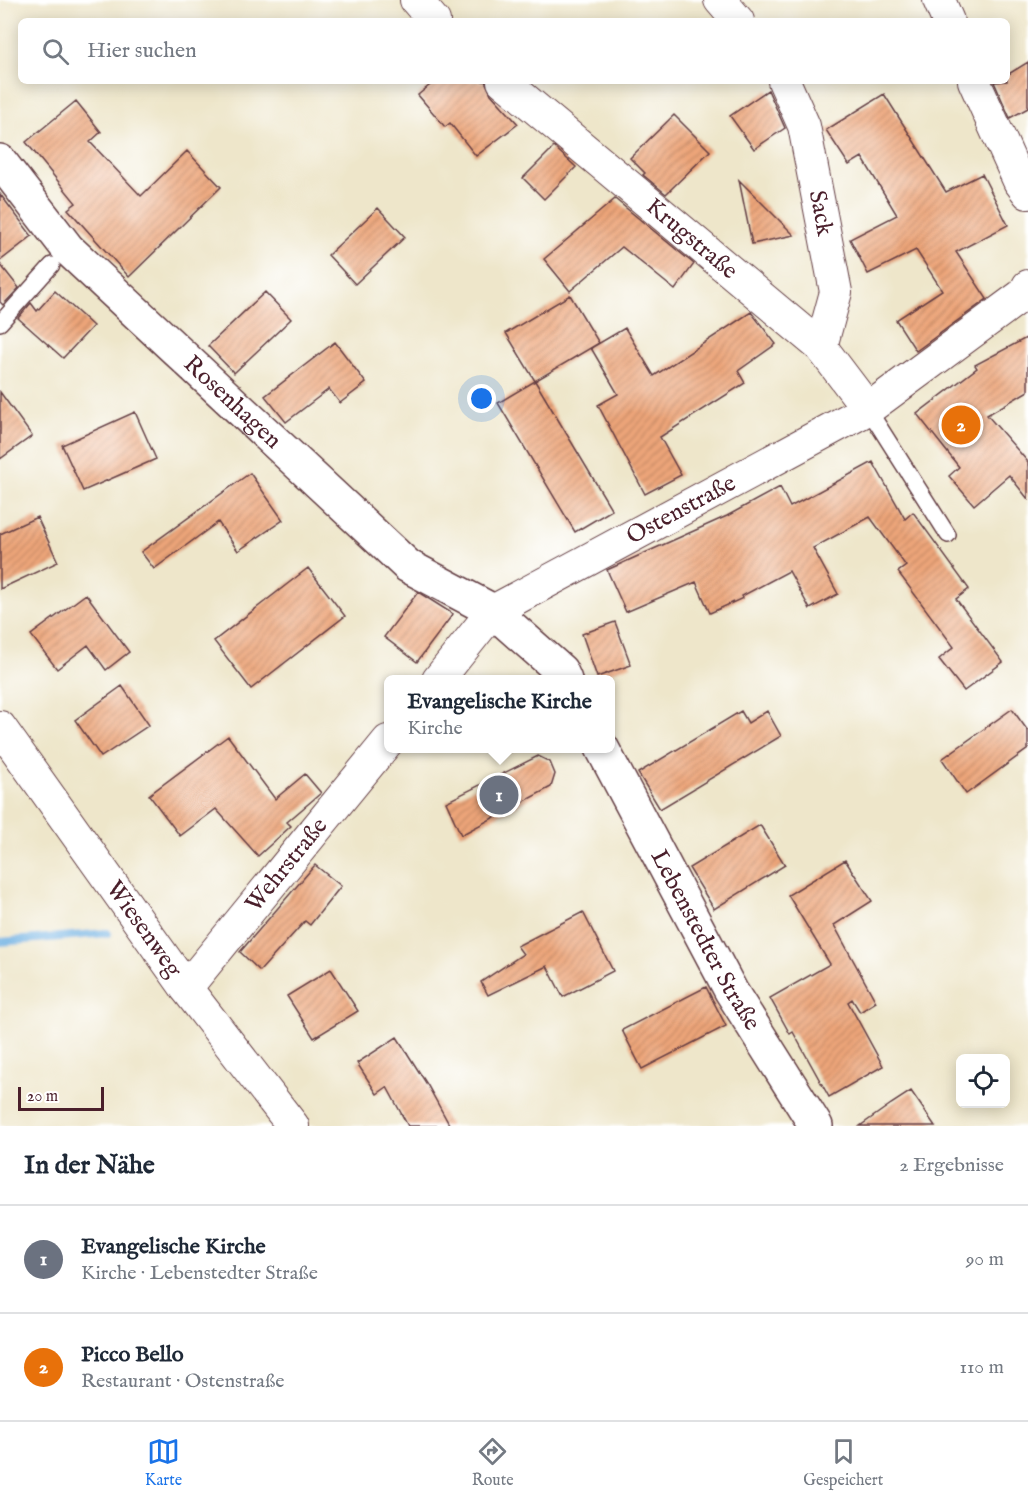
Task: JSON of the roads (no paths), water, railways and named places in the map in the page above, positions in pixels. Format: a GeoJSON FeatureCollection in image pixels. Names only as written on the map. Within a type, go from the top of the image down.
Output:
{"type":"FeatureCollection","features":[{"type":"Feature","properties":{"kind":"street"},"geometry":{"type":"LineString","coordinates":[[720,0],[735,18]]}},
{"type":"Feature","properties":{"kind":"street"},"geometry":{"type":"LineString","coordinates":[[939,0],[947,18]]}},
{"type":"Feature","properties":{"kind":"street","name":"Krugstraße"},"geometry":{"type":"LineString","coordinates":[[507,84],[821,347],[868,409]]}},
{"type":"Feature","properties":{"kind":"street","name":"Sack"},"geometry":{"type":"LineString","coordinates":[[785,84],[804,126],[836,292],[821,347]]}},
{"type":"Feature","properties":{"kind":"street"},"geometry":{"type":"LineString","coordinates":[[975,84],[1018,181],[1028,193]]}},
{"type":"Feature","properties":{"kind":"street","name":"Rosenhagen"},"geometry":{"type":"LineString","coordinates":[[0,160],[68,249],[408,566],[494,611]]}},
{"type":"Feature","properties":{"kind":"street","name":"Ostenstraße"},"geometry":{"type":"LineString","coordinates":[[494,611],[868,409],[1027,291]]}},
{"type":"Feature","properties":{"kind":"street"},"geometry":{"type":"LineString","coordinates":[[442,675],[494,611],[563,675]]}},
{"type":"Feature","properties":{"kind":"street","name":"Wiesenweg"},"geometry":{"type":"LineString","coordinates":[[0,727],[186,988],[293,1126]]}},
{"type":"Feature","properties":{"kind":"street","name":"Wehrstraße"},"geometry":{"type":"LineString","coordinates":[[186,988],[384,746]]}},
{"type":"Feature","properties":{"kind":"street","name":"Lebenstedter Straße"},"geometry":{"type":"LineString","coordinates":[[605,753],[731,991],[816,1126]]}},
{"type":"Feature","properties":{"kind":"lane"},"geometry":{"type":"LineString","coordinates":[[0,323],[52,265]]}},
{"type":"Feature","properties":{"kind":"lane"},"geometry":{"type":"LineString","coordinates":[[868,409],[948,535]]}},
{"type":"Feature","properties":{"kind":"waterway"},"geometry":{"type":"LineString","coordinates":[[0,942],[107,933]]}},
{"type":"Feature","properties":{"kind":"place","name":"Picco Bello"},"geometry":{"type":"Point","coordinates":[961,425]}},
{"type":"Feature","properties":{"kind":"place","name":"Evangelische Kirche"},"geometry":{"type":"Point","coordinates":[499,795]}}]}
